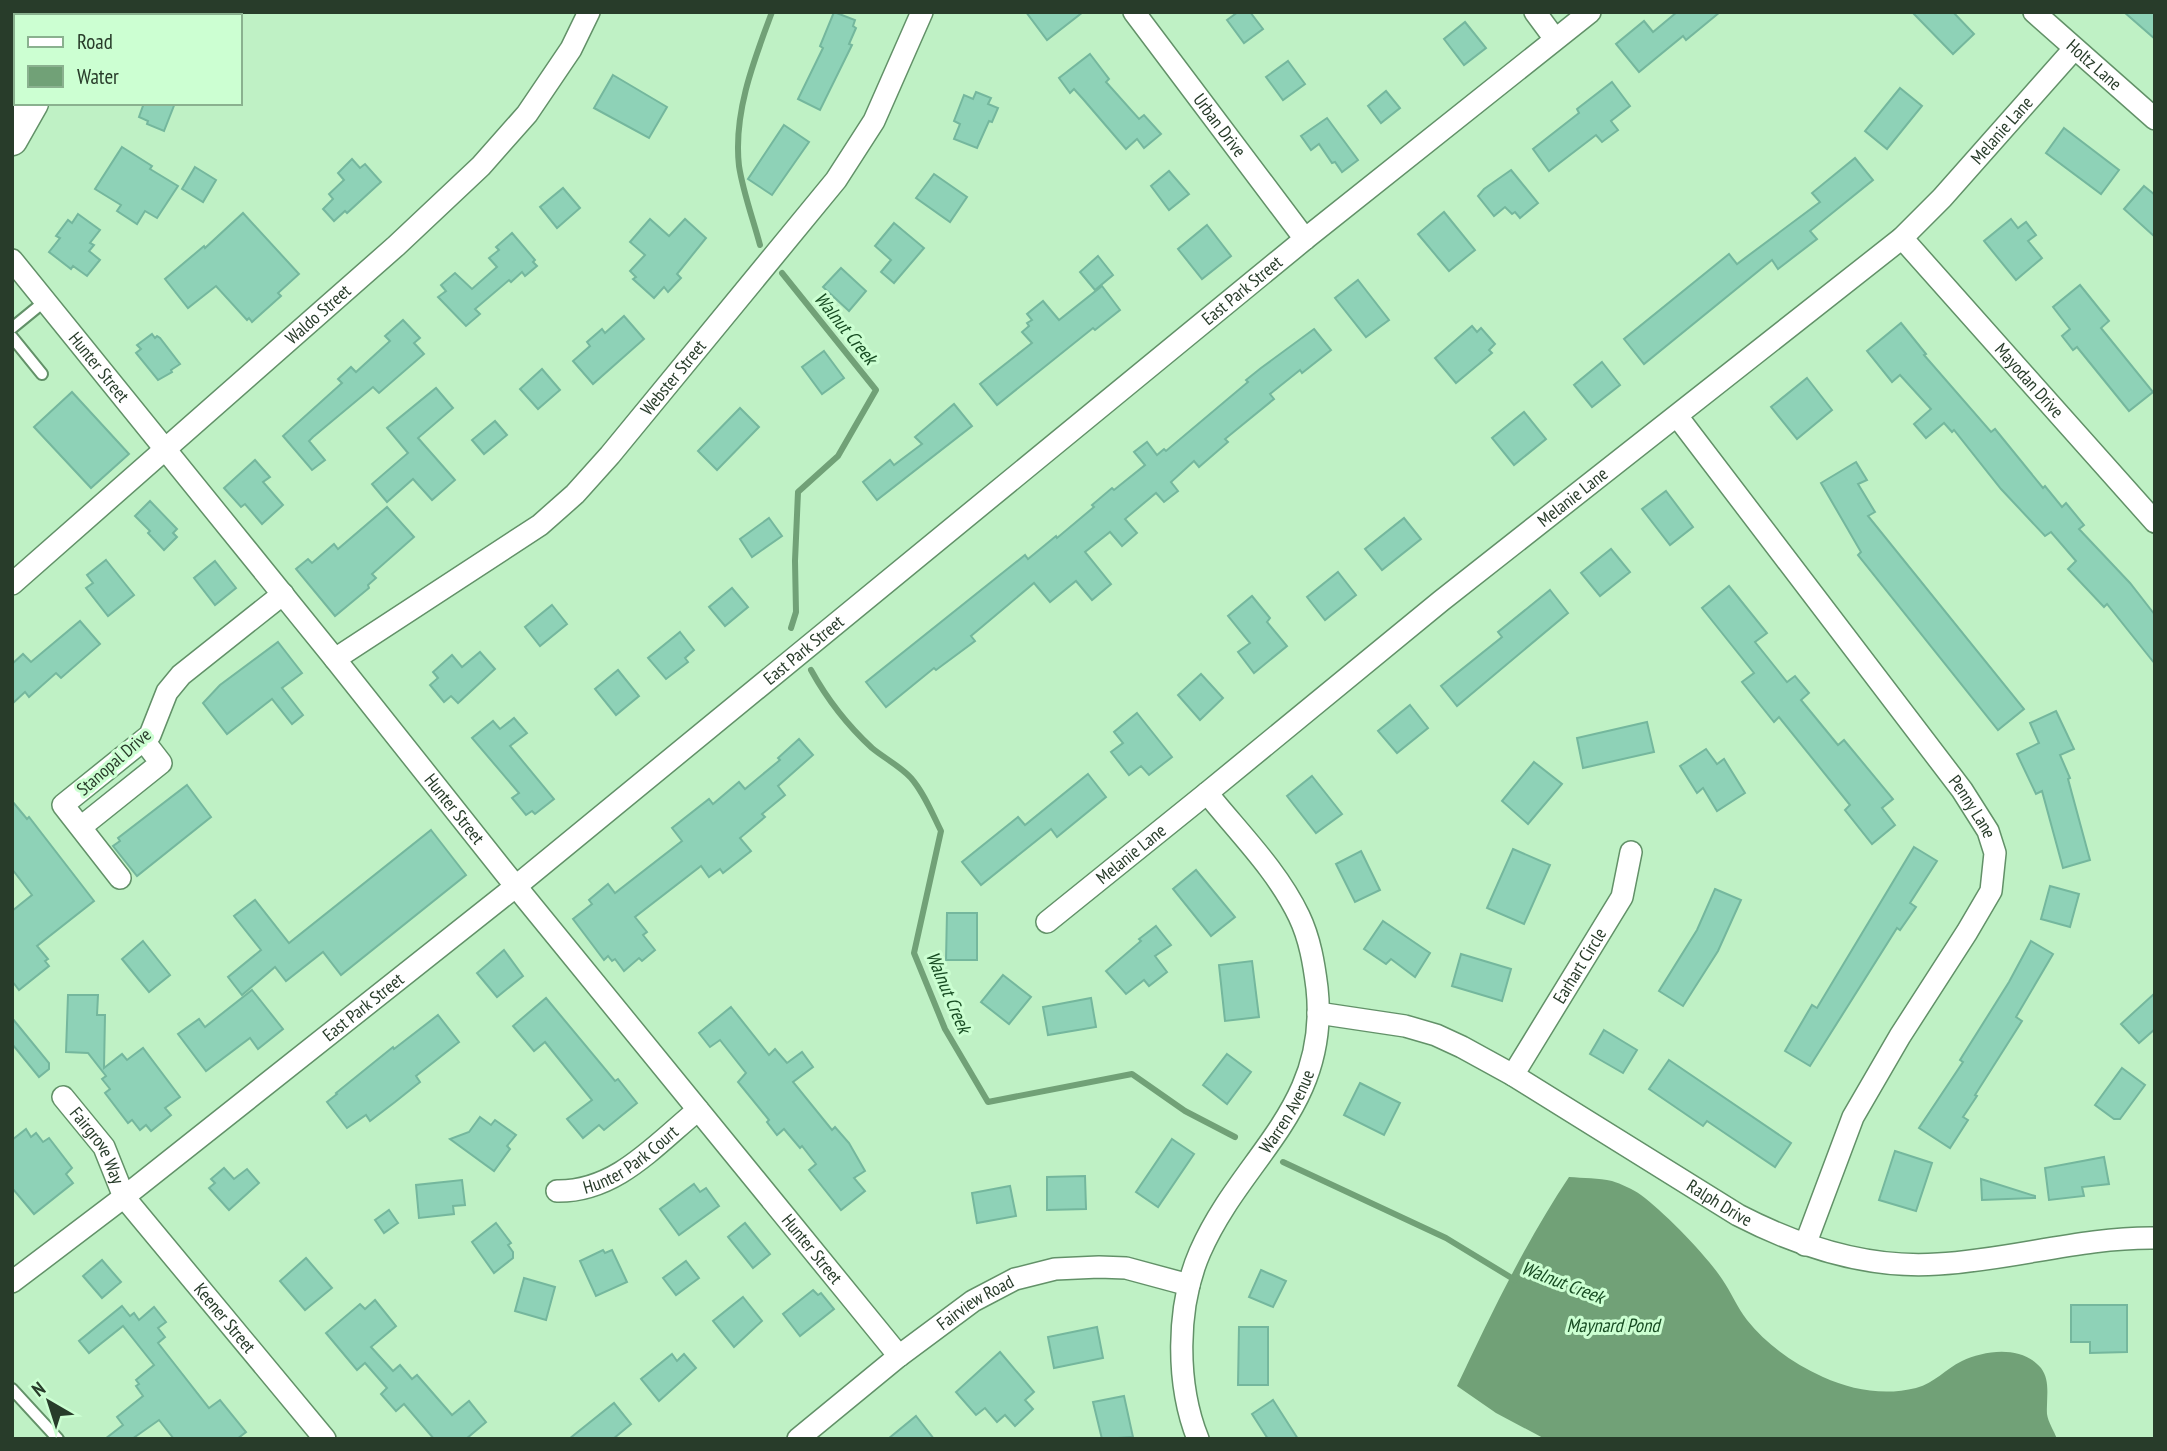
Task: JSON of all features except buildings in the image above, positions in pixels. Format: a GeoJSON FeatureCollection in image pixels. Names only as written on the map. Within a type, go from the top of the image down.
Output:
{"type":"FeatureCollection","features":[{"type":"Feature","properties":{"kind":"main road"},"geometry":{"type":"LineString","coordinates":[[12,140],[32,105]]}},
{"type":"Feature","properties":{"kind":"street","name":"Waldo Street"},"geometry":{"type":"LineString","coordinates":[[12,584],[396,246],[481,166],[527,114],[572,49],[589,12]]}},
{"type":"Feature","properties":{"kind":"street","name":"Webster Street"},"geometry":{"type":"LineString","coordinates":[[335,659],[525,536],[575,494],[836,180],[874,121],[922,12]]}},
{"type":"Feature","properties":{"kind":"street","name":"Urban Drive"},"geometry":{"type":"LineString","coordinates":[[1134,12],[1305,239]]}},
{"type":"Feature","properties":{"kind":"street"},"geometry":{"type":"LineString","coordinates":[[1535,12],[1555,39]]}},
{"type":"Feature","properties":{"kind":"street","name":"East Park Street"},"geometry":{"type":"LineString","coordinates":[[12,1282],[124,1198],[515,887],[1305,239],[1590,12]]}},
{"type":"Feature","properties":{"kind":"street","name":"Holtz Lane"},"geometry":{"type":"LineString","coordinates":[[2034,12],[2155,119]]}},
{"type":"Feature","properties":{"kind":"street","name":"Melanie Lane"},"geometry":{"type":"LineString","coordinates":[[1047,922],[1430,610],[1902,238],[1942,198],[2074,49]]}},
{"type":"Feature","properties":{"kind":"street","name":"Mayodan Drive"},"geometry":{"type":"LineString","coordinates":[[1902,238],[2155,522]]}},
{"type":"Feature","properties":{"kind":"street","name":"Hunter Street"},"geometry":{"type":"LineString","coordinates":[[12,260],[283,594],[515,887],[900,1356]]}},
{"type":"Feature","properties":{"kind":"street","name":"Penny Lane"},"geometry":{"type":"LineString","coordinates":[[1677,416],[1962,790],[1988,831],[1995,853],[1990,891],[1853,1117],[1805,1245]]}},
{"type":"Feature","properties":{"kind":"street","name":"Stanopal Drive"},"geometry":{"type":"LineString","coordinates":[[120,878],[63,805],[144,741],[155,728],[167,692],[175,681],[283,594]]}},
{"type":"Feature","properties":{"kind":"street"},"geometry":{"type":"LineString","coordinates":[[81,827],[161,763],[144,741]]}},
{"type":"Feature","properties":{"kind":"street","name":"Warren Avenue"},"geometry":{"type":"LineString","coordinates":[[1198,1439],[1191,1421],[1183,1375],[1182,1340],[1189,1284],[1199,1254],[1212,1228],[1297,1101],[1308,1076],[1314,1051],[1318,1013],[1314,965],[1299,917],[1273,874],[1208,793]]}},
{"type":"Feature","properties":{"kind":"street","name":"Earhart Circle"},"geometry":{"type":"LineString","coordinates":[[1513,1075],[1622,897],[1631,852]]}},
{"type":"Feature","properties":{"kind":"street","name":"Ralph Drive"},"geometry":{"type":"LineString","coordinates":[[1318,1013],[1382,1021],[1436,1035],[1513,1075],[1738,1215],[1805,1245],[1862,1260],[1892,1264],[1938,1264],[2122,1237],[2155,1238]]}},
{"type":"Feature","properties":{"kind":"street","name":"Fairgrove Way"},"geometry":{"type":"LineString","coordinates":[[63,1097],[104,1147],[124,1198]]}},
{"type":"Feature","properties":{"kind":"street","name":"Hunter Park Court"},"geometry":{"type":"LineString","coordinates":[[557,1191],[584,1190],[617,1177],[698,1110]]}},
{"type":"Feature","properties":{"kind":"street","name":"Keener Street"},"geometry":{"type":"LineString","coordinates":[[124,1198],[325,1439]]}},
{"type":"Feature","properties":{"kind":"street","name":"Fairview Road"},"geometry":{"type":"LineString","coordinates":[[798,1439],[900,1356],[973,1300],[993,1288],[1035,1273],[1072,1267],[1126,1268],[1189,1284]]}},
{"type":"Feature","properties":{"kind":"lane"},"geometry":{"type":"LineString","coordinates":[[12,328],[46,301]]}},
{"type":"Feature","properties":{"kind":"lane"},"geometry":{"type":"LineString","coordinates":[[12,337],[42,374]]}},
{"type":"Feature","properties":{"kind":"lane"},"geometry":{"type":"LineString","coordinates":[[12,1389],[58,1439]]}},
{"type":"Feature","properties":{"kind":"water","name":"Maynard Pond"},"geometry":{"type":"Polygon","coordinates":[[[1569,1177],[1612,1181],[1641,1195],[1706,1258],[1747,1320],[1763,1338],[1791,1360],[1834,1382],[1868,1390],[1904,1390],[1923,1386],[1956,1364],[1981,1354],[2003,1352],[2024,1356],[2044,1373],[2048,1417],[2057,1439],[1545,1439],[1496,1413],[1457,1386],[1523,1253],[1569,1177]]]}},
{"type":"Feature","properties":{"kind":"waterway","name":"Walnut Creek"},"geometry":{"type":"LineString","coordinates":[[760,245],[739,166],[739,126],[746,87],[772,12]]}},
{"type":"Feature","properties":{"kind":"waterway","name":"Walnut Creek"},"geometry":{"type":"LineString","coordinates":[[782,273],[876,390],[838,456],[798,492],[796,612],[791,628]]}},
{"type":"Feature","properties":{"kind":"waterway","name":"Walnut Creek"},"geometry":{"type":"LineString","coordinates":[[811,670],[854,730],[872,748],[911,778],[941,831],[914,953],[945,1029],[988,1102],[1132,1074],[1185,1111],[1235,1137]]}},
{"type":"Feature","properties":{"kind":"waterway","name":"Walnut Creek"},"geometry":{"type":"LineString","coordinates":[[1283,1162],[1446,1238],[1515,1280]]}}]}
